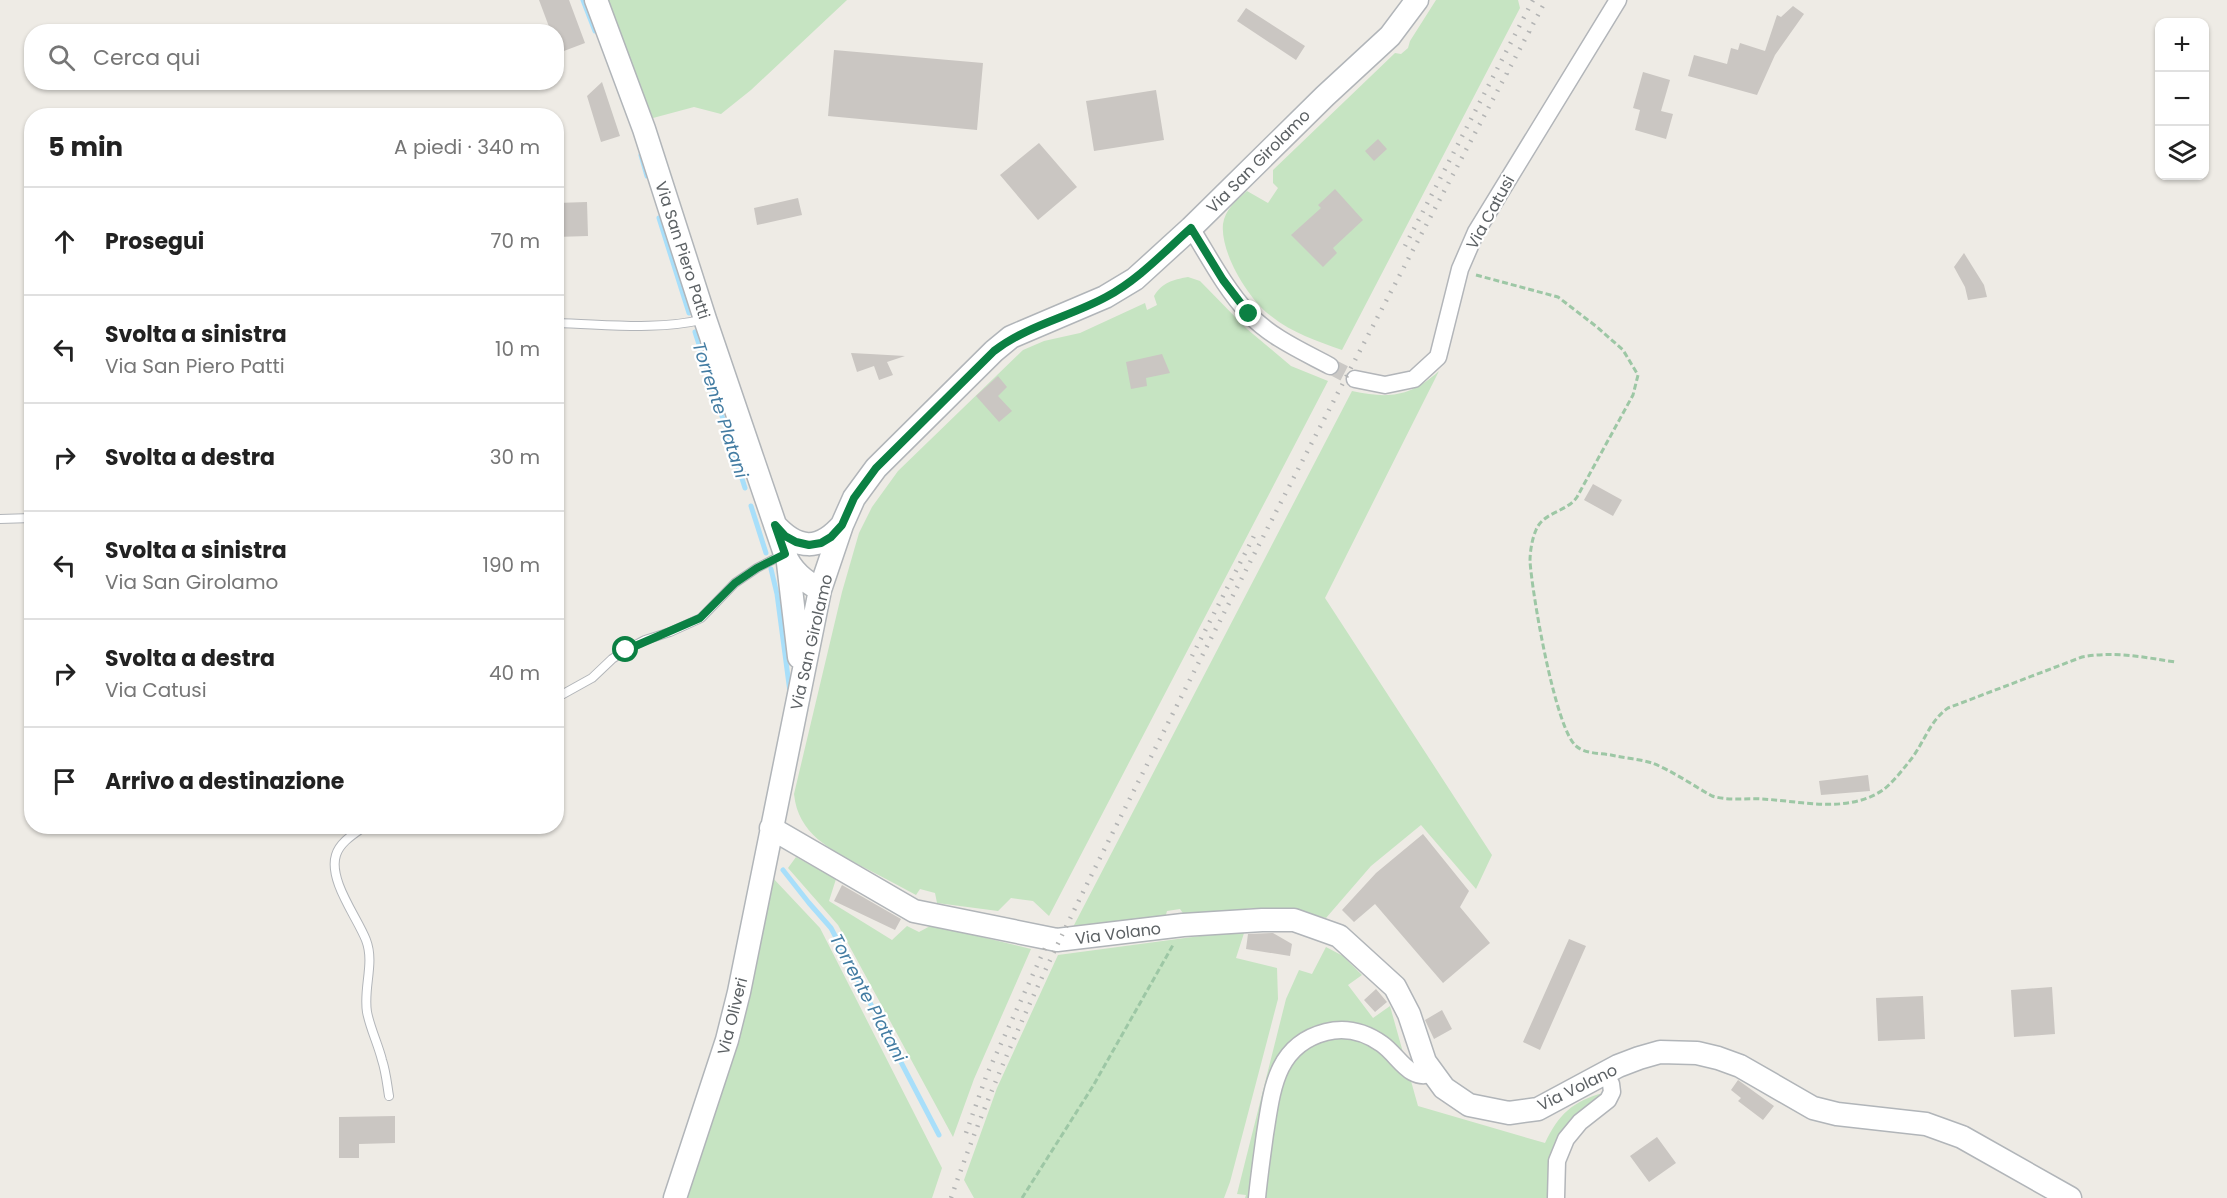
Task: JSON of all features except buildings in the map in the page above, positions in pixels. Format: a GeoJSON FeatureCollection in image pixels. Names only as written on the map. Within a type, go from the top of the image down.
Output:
{"type":"FeatureCollection","features":[{"type":"Feature","properties":{"kind":"street","name":"Via San Piero Patti"},"geometry":{"type":"LineString","coordinates":[[596,0],[644,129],[786,558],[803,579],[820,590]]}},
{"type":"Feature","properties":{"kind":"street","name":"Via San Girolamo"},"geometry":{"type":"LineString","coordinates":[[771,828],[820,590],[842,525],[854,498],[876,468],[1011,337],[1106,297],[1135,279],[1390,36],[1417,0]]}},
{"type":"Feature","properties":{"kind":"street","name":"Via Catusi"},"geometry":{"type":"LineString","coordinates":[[1355,379],[1385,385],[1414,379],[1438,357],[1460,269],[1476,232],[1618,0]]}},
{"type":"Feature","properties":{"kind":"street"},"geometry":{"type":"LineString","coordinates":[[1191,228],[1223,280],[1249,314],[1281,340],[1330,366]]}},
{"type":"Feature","properties":{"kind":"street"},"geometry":{"type":"LineString","coordinates":[[775,525],[785,536],[809,545],[821,543],[831,537],[842,525]]}},
{"type":"Feature","properties":{"kind":"street"},"geometry":{"type":"LineString","coordinates":[[786,558],[801,682]]}},
{"type":"Feature","properties":{"kind":"street","name":"Via Volano"},"geometry":{"type":"LineString","coordinates":[[771,828],[914,911],[1057,940],[1182,925],[1294,920],[1339,936],[1395,987],[1409,1014],[1425,1062],[1444,1089],[1469,1105],[1509,1113],[1539,1109],[1639,1058],[1660,1052],[1678,1051],[1718,1058],[1740,1066],[1813,1108],[1837,1114],[1926,1124],[1962,1137],[2070,1198]]}},
{"type":"Feature","properties":{"kind":"street","name":"Via Oliveri"},"geometry":{"type":"LineString","coordinates":[[675,1198],[727,1040],[739,992],[771,828]]}},
{"type":"Feature","properties":{"kind":"street"},"geometry":{"type":"LineString","coordinates":[[1257,1198],[1273,1088],[1283,1063],[1296,1046],[1313,1036],[1347,1030],[1365,1034],[1383,1044],[1415,1075],[1425,1076],[1433,1073]]}},
{"type":"Feature","properties":{"kind":"street"},"geometry":{"type":"LineString","coordinates":[[1556,1198],[1557,1161],[1566,1139],[1580,1122],[1608,1100],[1612,1092],[1611,1084],[1605,1074]]}},
{"type":"Feature","properties":{"kind":"lane"},"geometry":{"type":"LineString","coordinates":[[564,323],[657,327],[682,325],[705,319]]}},
{"type":"Feature","properties":{"kind":"lane"},"geometry":{"type":"LineString","coordinates":[[0,519],[24,518]]}},
{"type":"Feature","properties":{"kind":"lane"},"geometry":{"type":"LineString","coordinates":[[564,694],[592,678],[612,659],[626,650],[700,618],[735,583],[757,568],[786,558]]}},
{"type":"Feature","properties":{"kind":"lane"},"geometry":{"type":"LineString","coordinates":[[353,834],[345,840],[336,854],[334,866],[340,887],[366,940],[369,965],[367,1014],[383,1062],[388,1096]]}},
{"type":"Feature","properties":{"kind":"path"},"geometry":{"type":"LineString","coordinates":[[1460,269],[1558,297],[1623,350],[1638,375],[1633,395],[1577,497],[1571,505],[1541,521],[1535,530],[1532,544],[1530,560],[1539,619],[1559,714],[1566,732],[1576,746],[1586,751],[1652,763],[1719,799],[1762,799],[1811,805],[1863,800],[1884,789],[1910,761],[1939,714],[1948,708],[2082,657],[2118,654],[2175,662]]}},
{"type":"Feature","properties":{"kind":"path"},"geometry":{"type":"LineString","coordinates":[[1022,1198],[1093,1086],[1170,952]]}},
{"type":"Feature","properties":{"kind":"green space"},"geometry":{"type":"Polygon","coordinates":[[[605,0],[847,0],[751,90],[721,114],[694,107],[653,118],[605,0]]]}},
{"type":"Feature","properties":{"kind":"green space"},"geometry":{"type":"Polygon","coordinates":[[[1436,0],[1518,0],[1520,8],[1342,350],[1296,332],[1262,309],[1245,288],[1231,262],[1223,236],[1224,219],[1232,206],[1247,191],[1268,203],[1278,188],[1273,183],[1273,170],[1395,53],[1401,54],[1408,48],[1436,0]]]}},
{"type":"Feature","properties":{"kind":"green space"},"geometry":{"type":"Polygon","coordinates":[[[1188,277],[1200,281],[1247,329],[1291,366],[1328,381],[1049,916],[1033,901],[1011,898],[998,911],[937,903],[935,893],[920,889],[916,895],[838,853],[817,839],[802,820],[794,794],[842,592],[859,533],[872,507],[898,471],[1023,350],[1044,341],[1080,333],[1145,303],[1147,310],[1157,305],[1154,296],[1164,285],[1188,277]]]}},
{"type":"Feature","properties":{"kind":"green space"},"geometry":{"type":"Polygon","coordinates":[[[1439,371],[1325,598],[1492,855],[1476,889],[1421,825],[1371,866],[1326,918],[1294,910],[1253,908],[1185,916],[1180,909],[1167,911],[1165,918],[1072,929],[1352,391],[1377,395],[1398,394],[1418,386],[1439,371]]]}},
{"type":"Feature","properties":{"kind":"green space"},"geometry":{"type":"Polygon","coordinates":[[[796,857],[836,879],[829,901],[892,940],[907,926],[919,932],[932,925],[1031,949],[974,1079],[953,1137],[838,925],[788,868],[796,857]]]}},
{"type":"Feature","properties":{"kind":"green space"},"geometry":{"type":"Polygon","coordinates":[[[772,877],[820,928],[942,1168],[932,1198],[684,1198],[772,877]]]}},
{"type":"Feature","properties":{"kind":"green space"},"geometry":{"type":"Polygon","coordinates":[[[1245,930],[1236,958],[1277,968],[1278,999],[1224,1198],[974,1198],[964,1180],[997,1088],[1058,955],[1245,930]]]}},
{"type":"Feature","properties":{"kind":"green space"},"geometry":{"type":"Polygon","coordinates":[[[1326,947],[1343,956],[1362,975],[1348,985],[1373,1018],[1390,1006],[1418,1106],[1545,1143],[1555,1124],[1568,1110],[1583,1100],[1603,1093],[1567,1127],[1552,1198],[1245,1198],[1246,1195],[1237,1194],[1286,999],[1299,970],[1312,974],[1326,947]]]}},
{"type":"Feature","properties":{"kind":"waterway","name":"Torrente Platani"},"geometry":{"type":"LineString","coordinates":[[583,0],[595,31]]}},
{"type":"Feature","properties":{"kind":"waterway","name":"Torrente Platani"},"geometry":{"type":"LineString","coordinates":[[641,155],[647,176]]}},
{"type":"Feature","properties":{"kind":"waterway","name":"Torrente Platani"},"geometry":{"type":"LineString","coordinates":[[659,218],[689,313]]}},
{"type":"Feature","properties":{"kind":"waterway","name":"Torrente Platani"},"geometry":{"type":"LineString","coordinates":[[695,332],[745,488]]}},
{"type":"Feature","properties":{"kind":"waterway","name":"Torrente Platani"},"geometry":{"type":"LineString","coordinates":[[751,506],[766,553]]}},
{"type":"Feature","properties":{"kind":"waterway","name":"Torrente Platani"},"geometry":{"type":"LineString","coordinates":[[771,569],[777,594],[790,692]]}},
{"type":"Feature","properties":{"kind":"waterway","name":"Torrente Platani"},"geometry":{"type":"LineString","coordinates":[[783,870],[831,928],[939,1135]]}},
{"type":"Feature","properties":{"kind":"tunnel"},"geometry":{"type":"LineString","coordinates":[[1330,366],[1355,379]]}},
{"type":"Feature","properties":{"kind":"railway"},"geometry":{"type":"LineString","coordinates":[[1405,246],[1533,0]]}},
{"type":"Feature","properties":{"kind":"railway"},"geometry":{"type":"LineString","coordinates":[[951,1198],[1022,1020],[1105,847],[1304,457],[1546,0]]}},
{"type":"Feature","properties":{"kind":"railway"},"geometry":{"type":"LineString","coordinates":[[1192,656],[1254,536]]}},
{"type":"Feature","properties":{"kind":"railway"},"geometry":{"type":"LineString","coordinates":[[966,1133],[987,1074],[1046,946]]}},
{"type":"Feature","properties":{"kind":"route"},"geometry":{"type":"LineString","coordinates":[[626,650],[700,618],[735,583],[757,568],[785,554],[775,525],[785,536],[809,545],[821,543],[831,537],[842,525],[854,498],[876,468],[994,351],[1011,337],[1106,297],[1135,279],[1191,228],[1223,280],[1249,314]]}}]}
